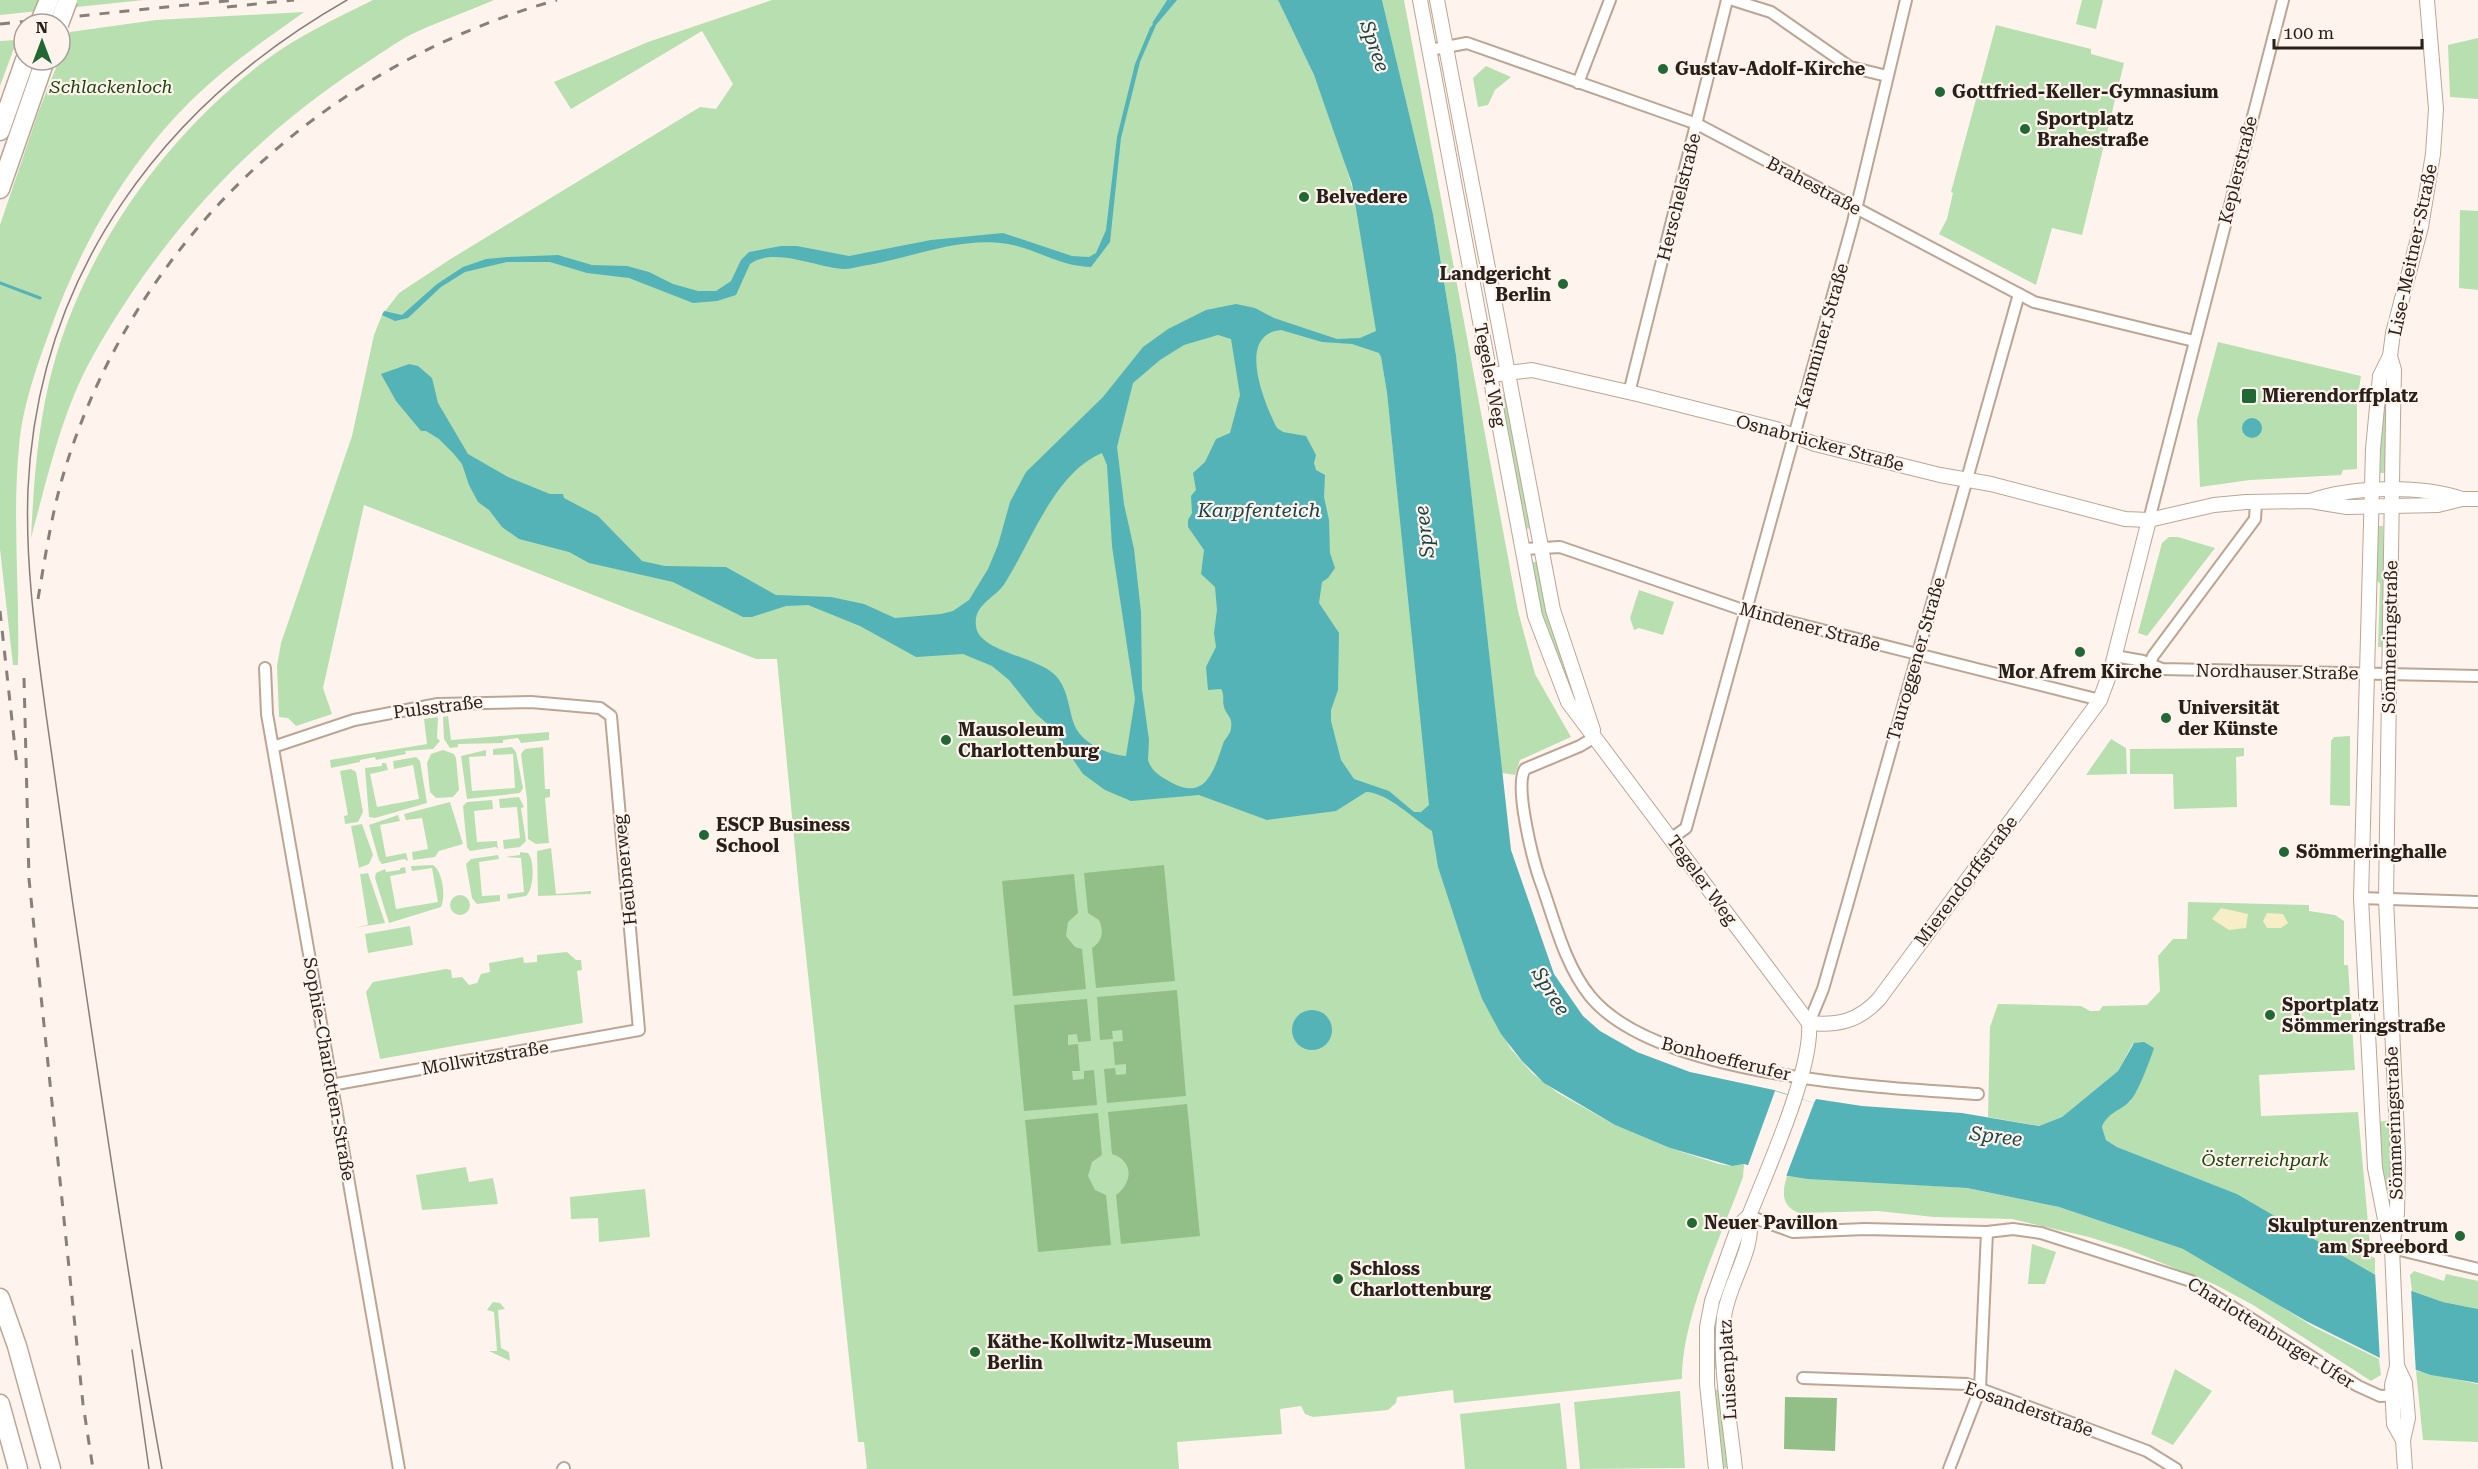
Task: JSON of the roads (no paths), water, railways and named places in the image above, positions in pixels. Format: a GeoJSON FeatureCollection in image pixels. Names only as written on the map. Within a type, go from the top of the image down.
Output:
{"type":"FeatureCollection","features":[{"type":"Feature","properties":{"kind":"highway"},"geometry":{"type":"LineString","coordinates":[[0,131],[21,72]]}},
{"type":"Feature","properties":{"kind":"highway"},"geometry":{"type":"LineString","coordinates":[[0,189],[41,72]]}},
{"type":"Feature","properties":{"kind":"highway"},"geometry":{"type":"LineString","coordinates":[[0,1298],[17,1346],[51,1469]]}},
{"type":"Feature","properties":{"kind":"highway"},"geometry":{"type":"LineString","coordinates":[[0,1404],[18,1469]]}},
{"type":"Feature","properties":{"kind":"highway"},"geometry":{"type":"LineString","coordinates":[[0,1433],[10,1469]]}},
{"type":"Feature","properties":{"kind":"main road","name":"Tegeler Weg"},"geometry":{"type":"LineString","coordinates":[[1420,0],[1535,616],[1552,664],[1568,702],[1809,1023]]}},
{"type":"Feature","properties":{"kind":"main road","name":"Tegeler Weg"},"geometry":{"type":"LineString","coordinates":[[1437,0],[1448,47],[1552,610],[1595,737]]}},
{"type":"Feature","properties":{"kind":"main road","name":"Lise-Meitner-Straße"},"geometry":{"type":"LineString","coordinates":[[2392,491],[2393,389],[2390,356],[2396,320],[2425,209],[2433,154],[2436,110],[2427,0]]}},
{"type":"Feature","properties":{"kind":"main road","name":"Lise-Meitner-Straße"},"geometry":{"type":"LineString","coordinates":[[2372,491],[2378,390],[2382,371],[2390,356]]}},
{"type":"Feature","properties":{"kind":"main road","name":"Osnabrücker Straße"},"geometry":{"type":"LineString","coordinates":[[1490,375],[1532,370],[1776,429],[1815,444],[2125,519],[2149,520]]}},
{"type":"Feature","properties":{"kind":"main road"},"geometry":{"type":"LineString","coordinates":[[2372,491],[2372,507]]}},
{"type":"Feature","properties":{"kind":"main road"},"geometry":{"type":"LineString","coordinates":[[2310,501],[2332,493],[2372,491],[2438,491],[2462,499]]}},
{"type":"Feature","properties":{"kind":"main road"},"geometry":{"type":"LineString","coordinates":[[2392,491],[2392,506]]}},
{"type":"Feature","properties":{"kind":"main road"},"geometry":{"type":"LineString","coordinates":[[2100,700],[2113,663],[2149,520],[2214,506],[2256,502],[2310,501],[2330,506],[2372,507],[2438,505],[2462,499],[2478,499]]}},
{"type":"Feature","properties":{"kind":"main road","name":"Sömmeringstraße"},"geometry":{"type":"LineString","coordinates":[[2392,506],[2386,899],[2398,1156],[2397,1214],[2392,1248]]}},
{"type":"Feature","properties":{"kind":"main road","name":"Sömmeringstraße"},"geometry":{"type":"LineString","coordinates":[[2372,507],[2361,898],[2375,1168],[2387,1240],[2392,1248]]}},
{"type":"Feature","properties":{"kind":"main road","name":"Mierendorffstraße"},"geometry":{"type":"LineString","coordinates":[[1809,1023],[1829,1025],[1853,1020],[1872,1006],[2100,700]]}},
{"type":"Feature","properties":{"kind":"main road"},"geometry":{"type":"LineString","coordinates":[[1749,1216],[1800,1077],[1809,1038],[1809,1023]]}},
{"type":"Feature","properties":{"kind":"main road","name":"Luisenplatz"},"geometry":{"type":"LineString","coordinates":[[1716,1469],[1707,1383],[1707,1327],[1712,1301],[1739,1226],[1749,1216]]}},
{"type":"Feature","properties":{"kind":"main road","name":"Luisenplatz"},"geometry":{"type":"LineString","coordinates":[[1735,1469],[1726,1382],[1724,1326],[1727,1301],[1752,1230],[1749,1216]]}},
{"type":"Feature","properties":{"kind":"main road"},"geometry":{"type":"LineString","coordinates":[[2392,1248],[2399,1384],[2394,1424],[2403,1440],[2405,1469]]}},
{"type":"Feature","properties":{"kind":"street"},"geometry":{"type":"LineString","coordinates":[[1578,83],[1610,0]]}},
{"type":"Feature","properties":{"kind":"street","name":"Herschelstraße"},"geometry":{"type":"LineString","coordinates":[[1629,393],[1727,0]]}},
{"type":"Feature","properties":{"kind":"street"},"geometry":{"type":"LineString","coordinates":[[1732,0],[1771,12],[1850,67],[1887,76]]}},
{"type":"Feature","properties":{"kind":"street","name":"Kamminer Straße"},"geometry":{"type":"LineString","coordinates":[[1672,838],[1686,828],[1856,208],[1906,0]]}},
{"type":"Feature","properties":{"kind":"street","name":"Keplerstraße"},"geometry":{"type":"LineString","coordinates":[[2194,341],[2283,0]]}},
{"type":"Feature","properties":{"kind":"street","name":"Brahestraße"},"geometry":{"type":"LineString","coordinates":[[1430,50],[1467,43],[1697,124],[2034,302],[2194,341]]}},
{"type":"Feature","properties":{"kind":"street","name":"Tauroggener Straße"},"geometry":{"type":"LineString","coordinates":[[1809,1023],[1825,979],[2019,294]]}},
{"type":"Feature","properties":{"kind":"street"},"geometry":{"type":"LineString","coordinates":[[2149,520],[2194,341]]}},
{"type":"Feature","properties":{"kind":"street"},"geometry":{"type":"LineString","coordinates":[[2149,666],[2153,656],[2255,519],[2256,502]]}},
{"type":"Feature","properties":{"kind":"street","name":"Mindener Straße"},"geometry":{"type":"LineString","coordinates":[[1523,549],[1541,546],[1560,547],[1746,611],[1917,656],[2100,700]]}},
{"type":"Feature","properties":{"kind":"street","name":"Nordhauser Straße"},"geometry":{"type":"LineString","coordinates":[[2113,663],[2143,661],[2149,666],[2162,669],[2478,676]]}},
{"type":"Feature","properties":{"kind":"street","name":"Sophie-Charlotten-Straße"},"geometry":{"type":"LineString","coordinates":[[265,668],[267,714],[399,1469]]}},
{"type":"Feature","properties":{"kind":"street","name":"Pulsstraße"},"geometry":{"type":"LineString","coordinates":[[273,747],[354,720],[438,704],[531,702],[600,708],[607,712]]}},
{"type":"Feature","properties":{"kind":"street","name":"Heubnerweg"},"geometry":{"type":"LineString","coordinates":[[607,712],[611,716],[639,1030]]}},
{"type":"Feature","properties":{"kind":"street","name":"Bonhoefferufer"},"geometry":{"type":"LineString","coordinates":[[1595,737],[1580,746],[1525,769],[1522,781],[1529,847],[1577,976],[1600,1008],[1653,1040],[1700,1056],[1800,1077],[1872,1087],[1978,1094]]}},
{"type":"Feature","properties":{"kind":"street"},"geometry":{"type":"LineString","coordinates":[[2361,898],[2478,902]]}},
{"type":"Feature","properties":{"kind":"street","name":"Mollwitzstraße"},"geometry":{"type":"LineString","coordinates":[[331,1085],[639,1030]]}},
{"type":"Feature","properties":{"kind":"street","name":"Charlottenburger Ufer"},"geometry":{"type":"LineString","coordinates":[[1749,1216],[1793,1232],[1865,1229],[1987,1232],[2013,1229],[2042,1233],[2191,1281],[2358,1386],[2380,1396],[2399,1384]]}},
{"type":"Feature","properties":{"kind":"street"},"geometry":{"type":"LineString","coordinates":[[1949,1469],[1980,1389],[1987,1232]]}},
{"type":"Feature","properties":{"kind":"street"},"geometry":{"type":"LineString","coordinates":[[2392,1248],[2478,1269]]}},
{"type":"Feature","properties":{"kind":"street","name":"Eosanderstraße"},"geometry":{"type":"LineString","coordinates":[[1803,1378],[1967,1384],[2147,1451],[2176,1469]]}},
{"type":"Feature","properties":{"kind":"water"},"geometry":{"type":"Polygon","coordinates":[[[1171,0],[1177,0],[1156,25],[1140,62],[1121,138],[1110,242],[1091,267],[1068,264],[1019,246],[990,242],[934,249],[846,269],[796,259],[771,257],[750,264],[736,295],[717,301],[693,303],[629,278],[587,273],[550,262],[507,262],[465,272],[441,287],[408,318],[395,321],[382,315],[384,311],[402,315],[437,284],[463,267],[486,259],[508,257],[558,255],[592,265],[627,266],[649,272],[673,284],[698,291],[716,291],[731,281],[741,260],[749,252],[781,246],[797,246],[849,256],[931,240],[1003,233],[1072,256],[1089,257],[1096,253],[1106,230],[1117,137],[1135,64],[1150,28],[1171,0]]]}},
{"type":"Feature","properties":{"kind":"water"},"geometry":{"type":"Polygon","coordinates":[[[1278,0],[1382,0],[1433,214],[1456,355],[1511,850],[1554,974],[1583,1016],[1600,1031],[1637,1052],[1690,1072],[1774,1090],[1814,1103],[1816,1099],[1862,1106],[1962,1113],[2039,1126],[2062,1117],[2118,1071],[2134,1043],[2144,1042],[2154,1048],[2147,1068],[2130,1101],[2104,1122],[2102,1127],[2106,1140],[2117,1147],[2237,1194],[2389,1283],[2443,1302],[2478,1309],[2478,1383],[2431,1375],[2380,1358],[2306,1321],[2183,1249],[2059,1207],[1967,1188],[1808,1179],[1782,1175],[1744,1164],[1732,1166],[1670,1148],[1615,1125],[1544,1083],[1522,1061],[1501,1034],[1482,999],[1469,962],[1438,867],[1432,831],[1392,801],[1366,792],[1336,811],[1267,820],[1199,795],[1131,801],[1105,790],[1083,774],[1050,726],[1036,714],[1009,680],[992,666],[963,654],[916,657],[860,626],[808,605],[786,606],[752,617],[743,617],[673,582],[589,563],[569,552],[519,539],[502,527],[489,510],[478,502],[462,464],[439,439],[426,431],[421,431],[396,401],[381,374],[409,364],[418,366],[432,378],[438,403],[468,454],[508,477],[550,494],[563,494],[564,498],[598,516],[642,561],[665,566],[726,567],[776,595],[831,597],[864,604],[895,618],[953,611],[969,600],[988,569],[998,545],[1010,502],[1026,472],[1103,397],[1143,347],[1168,329],[1206,310],[1236,304],[1255,308],[1274,318],[1337,339],[1360,338],[1376,331],[1352,184],[1314,75],[1278,0]],[[1281,330],[1267,334],[1259,344],[1256,357],[1257,372],[1266,404],[1277,428],[1283,432],[1306,436],[1316,455],[1314,463],[1316,470],[1325,475],[1324,497],[1329,520],[1330,553],[1335,568],[1322,582],[1319,603],[1339,633],[1338,690],[1331,710],[1331,721],[1341,760],[1354,779],[1389,791],[1414,812],[1421,812],[1429,805],[1387,393],[1381,357],[1379,353],[1352,344],[1322,342],[1281,330]],[[1218,335],[1184,345],[1160,360],[1133,383],[1117,447],[1124,504],[1134,549],[1141,612],[1142,689],[1149,740],[1148,760],[1161,776],[1180,786],[1190,788],[1198,787],[1211,775],[1230,732],[1231,724],[1224,707],[1221,689],[1208,690],[1206,667],[1216,647],[1215,587],[1201,574],[1204,550],[1188,527],[1188,520],[1192,513],[1191,496],[1196,490],[1193,473],[1205,462],[1216,439],[1230,433],[1240,395],[1231,339],[1218,335]],[[1102,453],[1085,462],[1058,492],[1046,510],[1005,583],[981,607],[976,618],[976,626],[979,635],[986,642],[1034,662],[1054,674],[1062,685],[1074,724],[1083,737],[1096,747],[1126,756],[1135,699],[1112,546],[1107,465],[1102,453]]]}},
{"type":"Feature","properties":{"kind":"water"},"geometry":{"type":"Polygon","coordinates":[[[2252,418],[2259,421],[2262,428],[2259,435],[2252,438],[2245,435],[2242,428],[2245,421],[2252,418]]]}},
{"type":"Feature","properties":{"kind":"water"},"geometry":{"type":"Polygon","coordinates":[[[1312,1010],[1320,1011],[1326,1016],[1331,1022],[1331,1038],[1326,1044],[1320,1049],[1312,1050],[1304,1049],[1298,1044],[1293,1038],[1292,1030],[1293,1022],[1298,1016],[1304,1011],[1312,1010]]]}},
{"type":"Feature","properties":{"kind":"waterway"},"geometry":{"type":"LineString","coordinates":[[1154,23],[1169,0]]}},
{"type":"Feature","properties":{"kind":"waterway"},"geometry":{"type":"LineString","coordinates":[[0,283],[40,298]]}},
{"type":"Feature","properties":{"kind":"tram line"},"geometry":{"type":"LineString","coordinates":[[162,1469],[104,1116],[35,630],[28,546],[28,489],[37,410],[56,336],[85,267],[122,203],[168,144],[221,90],[281,42],[347,0]]}},
{"type":"Feature","properties":{"kind":"tram line"},"geometry":{"type":"LineString","coordinates":[[132,1350],[149,1469]]}},
{"type":"Feature","properties":{"kind":"railway"},"geometry":{"type":"LineString","coordinates":[[0,24],[236,0]]}},
{"type":"Feature","properties":{"kind":"railway"},"geometry":{"type":"LineString","coordinates":[[227,7],[294,0]]}},
{"type":"Feature","properties":{"kind":"railway"},"geometry":{"type":"LineString","coordinates":[[38,599],[51,523],[62,479],[93,393],[135,313],[187,241],[247,175],[315,118],[390,69],[471,30],[557,0]]}},
{"type":"Feature","properties":{"kind":"railway"},"geometry":{"type":"LineString","coordinates":[[0,611],[17,766]]}},
{"type":"Feature","properties":{"kind":"railway"},"geometry":{"type":"LineString","coordinates":[[24,678],[29,879],[83,1404],[93,1469]]}},
{"type":"Feature","properties":{"kind":"place","name":"Gustav-Adolf-Kirche"},"geometry":{"type":"Point","coordinates":[1663,69]}},
{"type":"Feature","properties":{"kind":"place","name":"Gottfried-Keller-Gymnasium"},"geometry":{"type":"Point","coordinates":[1940,92]}},
{"type":"Feature","properties":{"kind":"place","name":"Sportplatz Brahestraße"},"geometry":{"type":"Point","coordinates":[2025,129]}},
{"type":"Feature","properties":{"kind":"place","name":"Belvedere"},"geometry":{"type":"Point","coordinates":[1304,197]}},
{"type":"Feature","properties":{"kind":"place","name":"Landgericht Berlin"},"geometry":{"type":"Point","coordinates":[1563,284]}},
{"type":"Feature","properties":{"kind":"place","name":"Mierendorffplatz"},"geometry":{"type":"Point","coordinates":[2249,396]}},
{"type":"Feature","properties":{"kind":"place","name":"Mor Afrem Kirche"},"geometry":{"type":"Point","coordinates":[2080,652]}},
{"type":"Feature","properties":{"kind":"place","name":"Universität der Künste"},"geometry":{"type":"Point","coordinates":[2166,718]}},
{"type":"Feature","properties":{"kind":"place","name":"Mausoleum Charlottenburg"},"geometry":{"type":"Point","coordinates":[946,740]}},
{"type":"Feature","properties":{"kind":"place","name":"ESCP Business School"},"geometry":{"type":"Point","coordinates":[704,835]}},
{"type":"Feature","properties":{"kind":"place","name":"Sömmeringhalle"},"geometry":{"type":"Point","coordinates":[2284,852]}},
{"type":"Feature","properties":{"kind":"place","name":"Sportplatz Sömmeringstraße"},"geometry":{"type":"Point","coordinates":[2270,1015]}},
{"type":"Feature","properties":{"kind":"place","name":"Neuer Pavillon"},"geometry":{"type":"Point","coordinates":[1692,1223]}},
{"type":"Feature","properties":{"kind":"place","name":"Skulpturenzentrum am Spreebord"},"geometry":{"type":"Point","coordinates":[2460,1236]}},
{"type":"Feature","properties":{"kind":"place","name":"Schloss Charlottenburg"},"geometry":{"type":"Point","coordinates":[1338,1279]}},
{"type":"Feature","properties":{"kind":"place","name":"Käthe-Kollwitz-Museum Berlin"},"geometry":{"type":"Point","coordinates":[975,1352]}},
{"type":"Feature","properties":{"kind":"water label","name":"Spree"},"geometry":{"type":"Point","coordinates":[1375,46]}},
{"type":"Feature","properties":{"kind":"water label","name":"Karpfenteich"},"geometry":{"type":"Point","coordinates":[1259,510]}},
{"type":"Feature","properties":{"kind":"water label","name":"Spree"},"geometry":{"type":"Point","coordinates":[1424,532]}},
{"type":"Feature","properties":{"kind":"water label","name":"Spree"},"geometry":{"type":"Point","coordinates":[1551,991]}},
{"type":"Feature","properties":{"kind":"water label","name":"Spree"},"geometry":{"type":"Point","coordinates":[1996,1136]}},
{"type":"Feature","properties":{"kind":"park label","name":"Schlackenloch"},"geometry":{"type":"Point","coordinates":[111,87]}},
{"type":"Feature","properties":{"kind":"park label","name":"Österreichpark"},"geometry":{"type":"Point","coordinates":[2265,1160]}}]}
